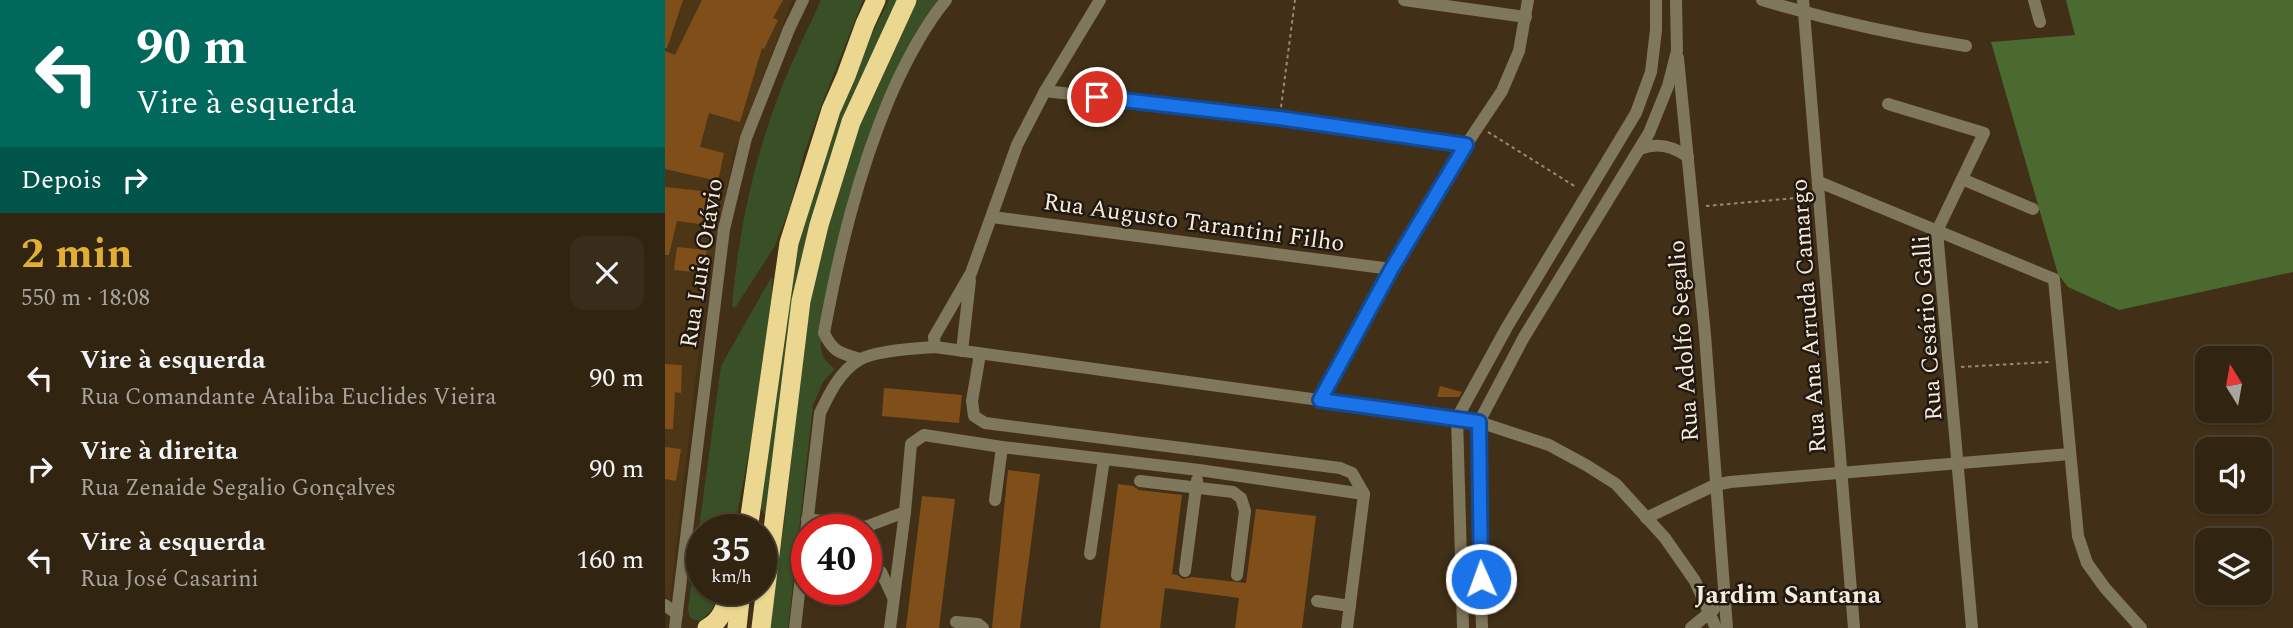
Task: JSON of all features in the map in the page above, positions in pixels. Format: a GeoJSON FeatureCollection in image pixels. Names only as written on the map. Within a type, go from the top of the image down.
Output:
{"type":"FeatureCollection","features":[{"type":"Feature","properties":{"kind":"highway"},"geometry":{"type":"LineString","coordinates":[[750,514],[789,243],[825,128],[875,0]]}},
{"type":"Feature","properties":{"kind":"highway"},"geometry":{"type":"LineString","coordinates":[[761,628],[801,302],[812,252],[852,122],[907,0]]}},
{"type":"Feature","properties":{"kind":"highway"},"geometry":{"type":"LineString","coordinates":[[706,628],[724,611],[726,605]]}},
{"type":"Feature","properties":{"kind":"highway"},"geometry":{"type":"LineString","coordinates":[[737,628],[739,605]]}},
{"type":"Feature","properties":{"kind":"street","name":"Rua Luis Otávio"},"geometry":{"type":"LineString","coordinates":[[675,628],[724,229],[745,138],[803,0]]}},
{"type":"Feature","properties":{"kind":"street"},"geometry":{"type":"LineString","coordinates":[[860,359],[831,347],[824,333],[844,232],[882,117],[905,64],[933,15],[946,0]]}},
{"type":"Feature","properties":{"kind":"street"},"geometry":{"type":"LineString","coordinates":[[935,347],[934,337],[971,273],[1017,145],[1045,91],[1100,0]]}},
{"type":"Feature","properties":{"kind":"street"},"geometry":{"type":"LineString","coordinates":[[1404,0],[1526,17]]}},
{"type":"Feature","properties":{"kind":"street"},"geometry":{"type":"LineString","coordinates":[[1320,400],[1391,270],[1466,145],[1502,91],[1519,51],[1528,0]]}},
{"type":"Feature","properties":{"kind":"street"},"geometry":{"type":"LineString","coordinates":[[1463,628],[1457,418],[1501,338],[1636,113],[1651,72],[1656,0]]}},
{"type":"Feature","properties":{"kind":"street"},"geometry":{"type":"LineString","coordinates":[[1482,628],[1478,505],[1479,422],[1524,337],[1640,149],[1658,112],[1677,51],[1676,0]]}},
{"type":"Feature","properties":{"kind":"street"},"geometry":{"type":"LineString","coordinates":[[1762,0],[1803,6],[1923,39],[1966,46]]}},
{"type":"Feature","properties":{"kind":"street"},"geometry":{"type":"LineString","coordinates":[[2034,0],[2040,22]]}},
{"type":"Feature","properties":{"kind":"street","name":"Rua Ana Arruda Camargo"},"geometry":{"type":"LineString","coordinates":[[1803,6],[1854,628]]}},
{"type":"Feature","properties":{"kind":"street","name":"Rua Adolfo Segalio"},"geometry":{"type":"LineString","coordinates":[[1677,51],[1706,335],[1727,628]]}},
{"type":"Feature","properties":{"kind":"street"},"geometry":{"type":"LineString","coordinates":[[1045,91],[1279,118],[1466,145]]}},
{"type":"Feature","properties":{"kind":"street","name":"Rua Cesário Galli"},"geometry":{"type":"LineString","coordinates":[[1888,104],[1984,133],[1937,231],[1972,628]]}},
{"type":"Feature","properties":{"kind":"street"},"geometry":{"type":"LineString","coordinates":[[1640,149],[1649,145],[1668,146],[1688,157]]}},
{"type":"Feature","properties":{"kind":"street"},"geometry":{"type":"LineString","coordinates":[[1962,179],[2033,209]]}},
{"type":"Feature","properties":{"kind":"street"},"geometry":{"type":"LineString","coordinates":[[1819,182],[2054,279],[2078,536],[2087,563],[2105,588],[2141,628]]}},
{"type":"Feature","properties":{"kind":"street","name":"Rua Augusto Tarantini Filho"},"geometry":{"type":"LineString","coordinates":[[992,217],[1391,270]]}},
{"type":"Feature","properties":{"kind":"street"},"geometry":{"type":"LineString","coordinates":[[962,351],[971,273]]}},
{"type":"Feature","properties":{"kind":"street"},"geometry":{"type":"LineString","coordinates":[[808,514],[820,413],[830,391],[860,359],[904,349],[935,347],[1457,418],[1479,422],[1549,445],[1616,484],[1665,538],[1687,571],[1716,628]]}},
{"type":"Feature","properties":{"kind":"street"},"geometry":{"type":"LineString","coordinates":[[980,354],[972,401],[974,416],[985,422],[1339,468],[1352,472],[1364,494],[1347,628]]}},
{"type":"Feature","properties":{"kind":"street"},"geometry":{"type":"LineString","coordinates":[[890,628],[911,444],[924,435],[1364,494]]}},
{"type":"Feature","properties":{"kind":"street"},"geometry":{"type":"LineString","coordinates":[[995,500],[1002,447]]}},
{"type":"Feature","properties":{"kind":"street"},"geometry":{"type":"LineString","coordinates":[[1646,518],[1715,485],[2070,454]]}},
{"type":"Feature","properties":{"kind":"street"},"geometry":{"type":"LineString","coordinates":[[1090,554],[1104,459]]}},
{"type":"Feature","properties":{"kind":"street"},"geometry":{"type":"LineString","coordinates":[[1185,570],[1199,470]]}},
{"type":"Feature","properties":{"kind":"street"},"geometry":{"type":"LineString","coordinates":[[1140,481],[1233,492],[1241,498],[1245,511],[1237,575]]}},
{"type":"Feature","properties":{"kind":"street"},"geometry":{"type":"LineString","coordinates":[[882,521],[905,512]]}},
{"type":"Feature","properties":{"kind":"street"},"geometry":{"type":"LineString","coordinates":[[882,574],[893,597]]}},
{"type":"Feature","properties":{"kind":"street"},"geometry":{"type":"LineString","coordinates":[[1691,628],[1725,599]]}},
{"type":"Feature","properties":{"kind":"street"},"geometry":{"type":"LineString","coordinates":[[1317,601],[1350,606]]}},
{"type":"Feature","properties":{"kind":"street"},"geometry":{"type":"LineString","coordinates":[[665,605],[677,614]]}},
{"type":"Feature","properties":{"kind":"street"},"geometry":{"type":"LineString","coordinates":[[795,628],[798,605]]}},
{"type":"Feature","properties":{"kind":"street"},"geometry":{"type":"LineString","coordinates":[[956,622],[978,624],[983,628]]}},
{"type":"Feature","properties":{"kind":"path"},"geometry":{"type":"LineString","coordinates":[[1279,118],[1295,0]]}},
{"type":"Feature","properties":{"kind":"path"},"geometry":{"type":"LineString","coordinates":[[1480,127],[1588,195]]}},
{"type":"Feature","properties":{"kind":"path"},"geometry":{"type":"LineString","coordinates":[[1694,207],[1820,197]]}},
{"type":"Feature","properties":{"kind":"path"},"geometry":{"type":"LineString","coordinates":[[1949,368],[2061,361]]}},
{"type":"Feature","properties":{"kind":"shaded area"},"geometry":{"type":"Polygon","coordinates":[[[665,0],[792,0],[734,153],[703,315],[670,600],[665,596],[665,0]]]}},
{"type":"Feature","properties":{"kind":"green space"},"geometry":{"type":"Polygon","coordinates":[[[821,0],[863,0],[820,109],[775,246],[735,308],[732,306],[738,255],[759,156],[785,80],[821,0]]]}},
{"type":"Feature","properties":{"kind":"green space"},"geometry":{"type":"Polygon","coordinates":[[[889,0],[898,0],[829,175],[768,514],[765,514],[760,507],[799,228],[817,173],[867,44],[889,0]]]}},
{"type":"Feature","properties":{"kind":"green space"},"geometry":{"type":"Polygon","coordinates":[[[918,0],[938,0],[924,21],[881,106],[822,328],[823,355],[835,369],[823,382],[813,405],[801,514],[791,514],[791,601],[788,628],[767,628],[771,605],[777,605],[777,567],[803,352],[817,262],[849,144],[918,0]]]}},
{"type":"Feature","properties":{"kind":"green space"},"geometry":{"type":"Polygon","coordinates":[[[2066,0],[2293,0],[2293,272],[2119,310],[2068,287],[2058,274],[1991,42],[2075,35],[2066,0]]]}},
{"type":"Feature","properties":{"kind":"green space"},"geometry":{"type":"Polygon","coordinates":[[[772,276],[772,304],[756,414],[737,514],[701,514],[721,366],[772,276]]]}},
{"type":"Feature","properties":{"kind":"green space"},"geometry":{"type":"Polygon","coordinates":[[[689,605],[714,605],[700,621],[690,618],[689,605]]]}},
{"type":"Feature","properties":{"kind":"building"},"geometry":{"type":"Polygon","coordinates":[[[665,0],[683,0],[667,48],[665,48],[665,0]]]}},
{"type":"Feature","properties":{"kind":"building"},"geometry":{"type":"Polygon","coordinates":[[[702,0],[783,0],[773,18],[778,20],[764,49],[762,48],[740,122],[709,113],[700,147],[724,153],[718,181],[665,169],[665,51],[675,55],[702,0]]]}},
{"type":"Feature","properties":{"kind":"building"},"geometry":{"type":"Polygon","coordinates":[[[665,187],[711,192],[707,225],[677,221],[669,255],[665,255],[665,187]]]}},
{"type":"Feature","properties":{"kind":"building"},"geometry":{"type":"Polygon","coordinates":[[[677,247],[707,250],[703,273],[674,270],[677,247]]]}},
{"type":"Feature","properties":{"kind":"building"},"geometry":{"type":"Polygon","coordinates":[[[665,364],[682,365],[681,393],[675,392],[673,429],[665,429],[665,364]]]}},
{"type":"Feature","properties":{"kind":"building"},"geometry":{"type":"Polygon","coordinates":[[[1440,386],[1462,392],[1459,397],[1437,397],[1440,386]]]}},
{"type":"Feature","properties":{"kind":"building"},"geometry":{"type":"Polygon","coordinates":[[[884,388],[962,395],[959,423],[882,416],[884,388]]]}},
{"type":"Feature","properties":{"kind":"building"},"geometry":{"type":"Polygon","coordinates":[[[665,447],[681,449],[676,481],[665,479],[665,447]]]}},
{"type":"Feature","properties":{"kind":"building"},"geometry":{"type":"Polygon","coordinates":[[[1008,470],[1040,474],[1020,628],[992,628],[1008,470]]]}},
{"type":"Feature","properties":{"kind":"building"},"geometry":{"type":"Polygon","coordinates":[[[1118,484],[1133,486],[1139,490],[1182,495],[1172,574],[1183,579],[1192,577],[1246,583],[1256,509],[1316,516],[1302,628],[1235,628],[1239,598],[1165,588],[1160,628],[1100,628],[1118,484]]]}},
{"type":"Feature","properties":{"kind":"building"},"geometry":{"type":"Polygon","coordinates":[[[922,496],[955,499],[939,628],[906,628],[922,496]]]}},
{"type":"Feature","properties":{"kind":"district","name":"Jardim Santana"},"geometry":{"type":"Point","coordinates":[1788,594]}},
{"type":"Feature","properties":{"kind":"route"},"geometry":{"type":"LineString","coordinates":[[1097,97],[1279,118],[1466,145],[1391,270],[1320,400],[1479,422],[1481,579]]}}]}
